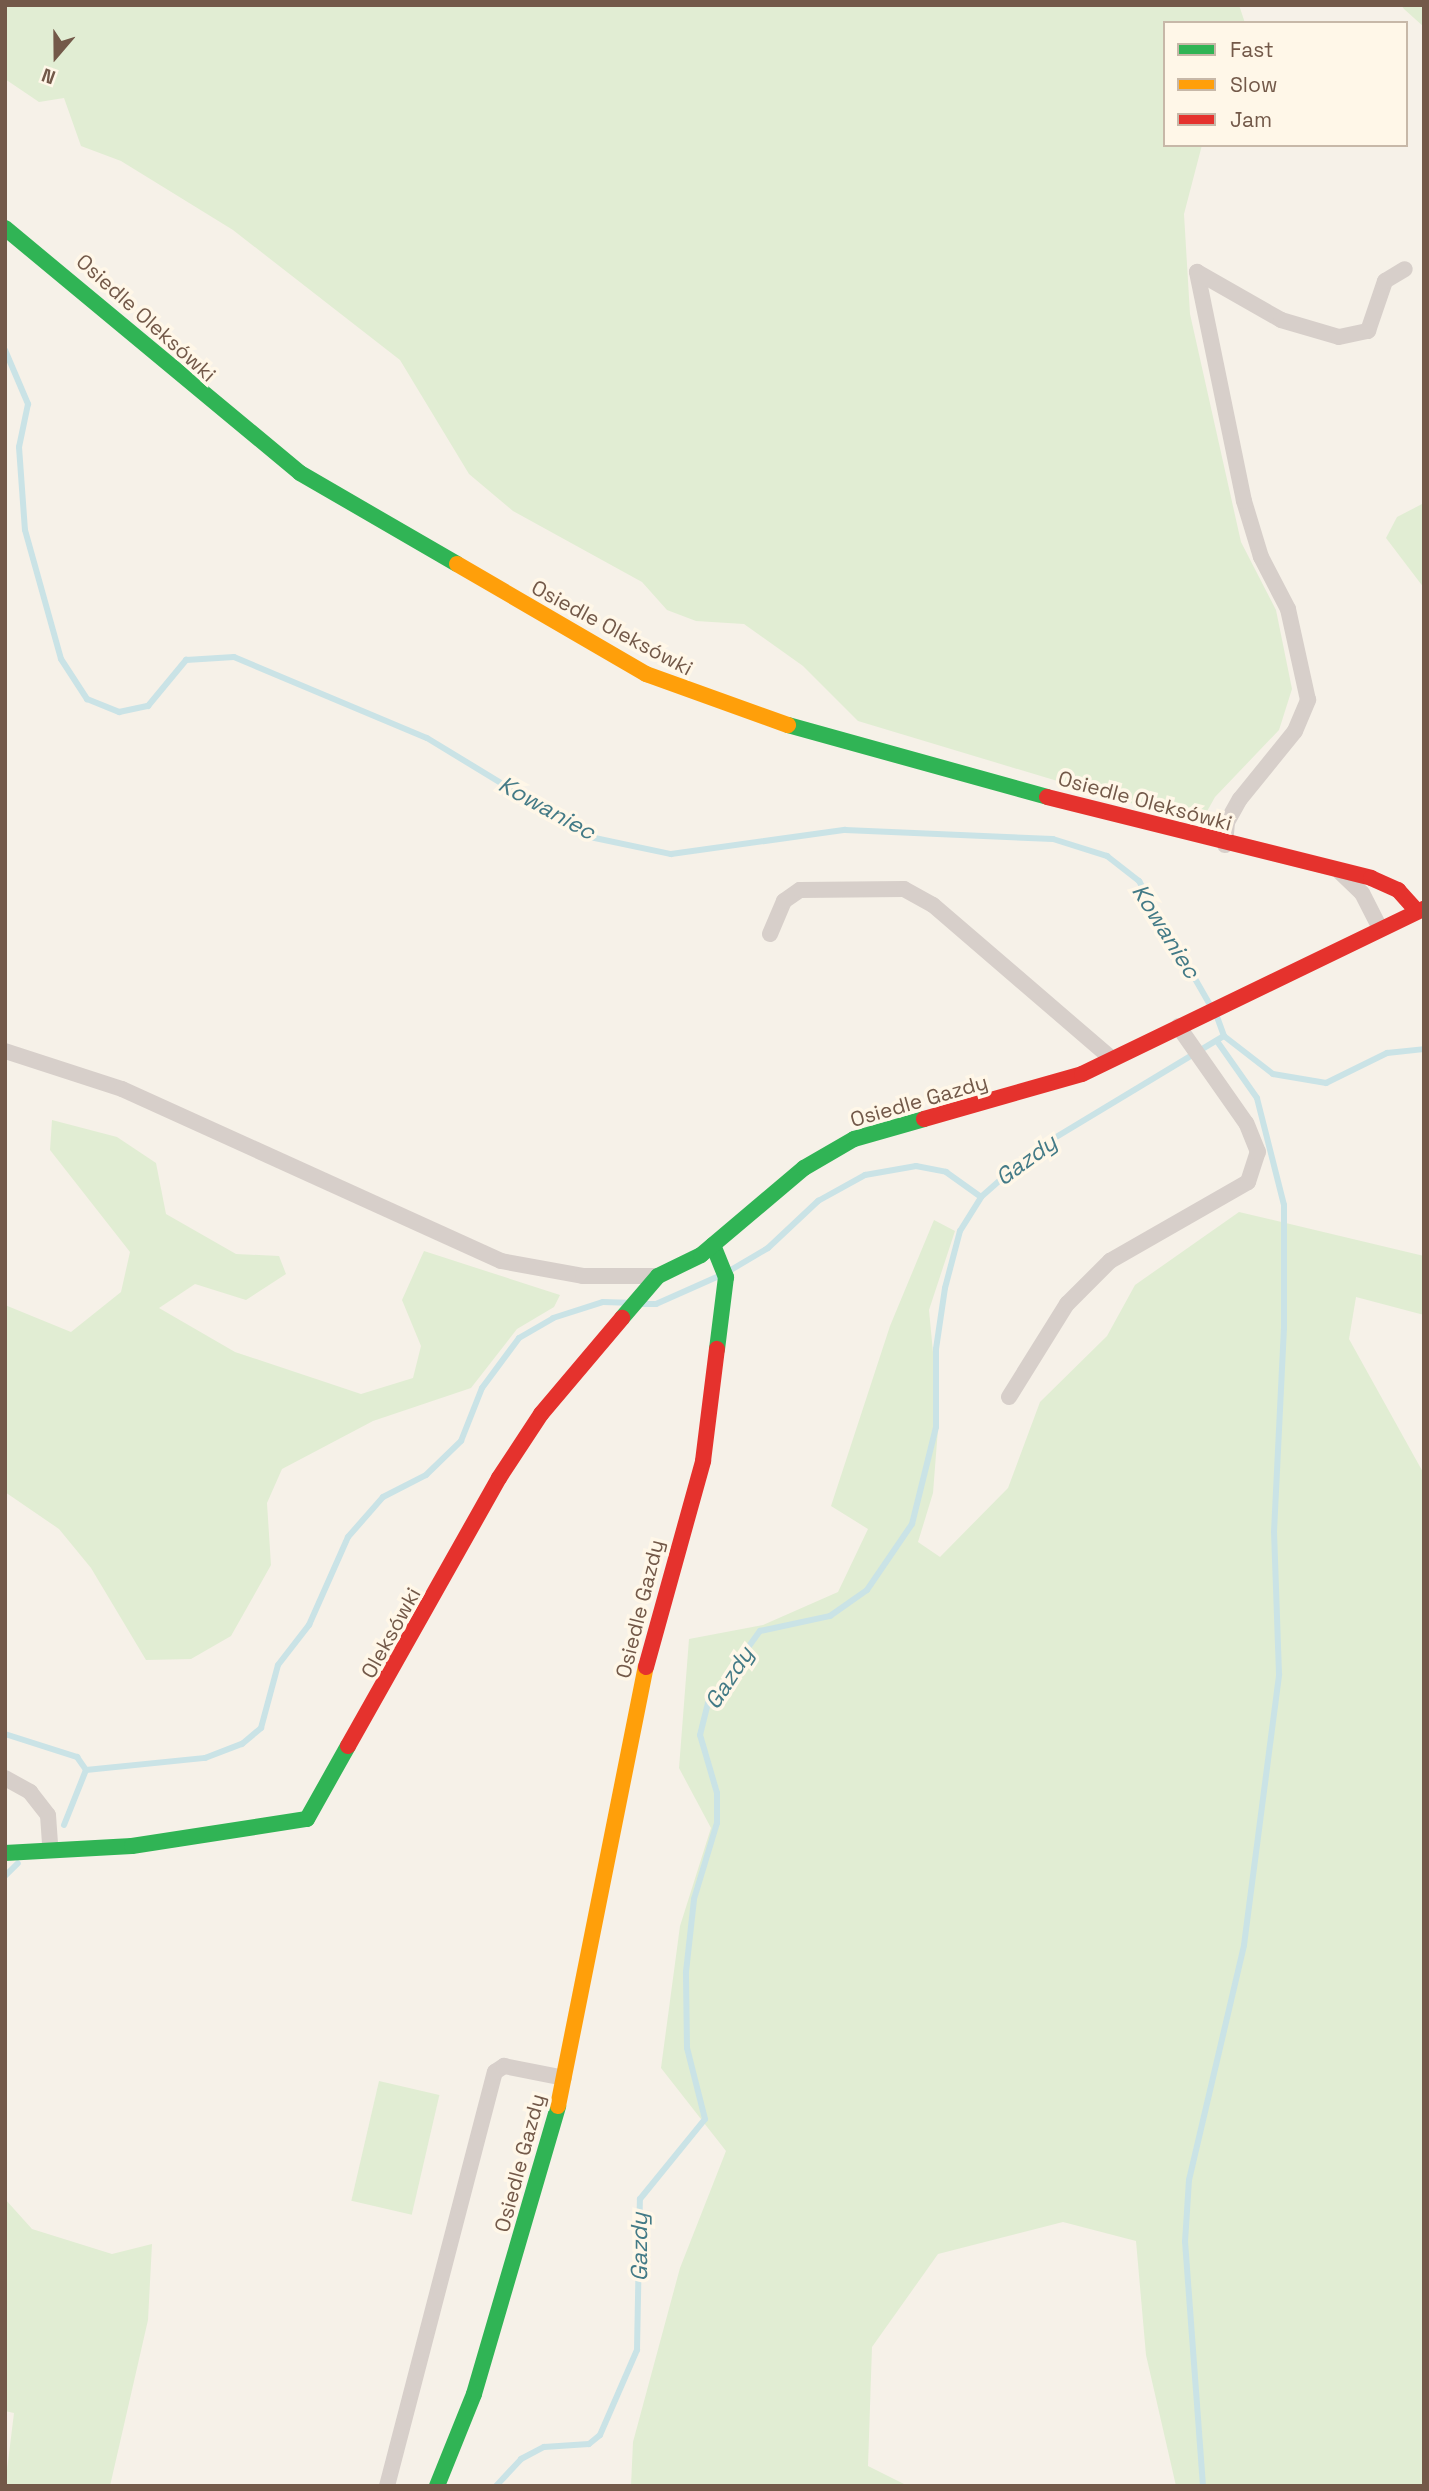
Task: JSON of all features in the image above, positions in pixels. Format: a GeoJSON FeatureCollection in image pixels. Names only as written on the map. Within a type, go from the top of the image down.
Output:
{"type":"FeatureCollection","features":[{"type":"Feature","properties":{"kind":"street","name":"Osiedle Oleksówki"},"geometry":{"type":"LineString","coordinates":[[5,228],[300,473],[646,674],[779,723],[1398,890],[1420,910]]}},
{"type":"Feature","properties":{"kind":"street"},"geometry":{"type":"LineString","coordinates":[[1225,845],[1227,822],[1240,799],[1295,731],[1308,700],[1288,609],[1261,557],[1244,501],[1197,272],[1281,320],[1339,337],[1368,331],[1385,281],[1405,269]]}},
{"type":"Feature","properties":{"kind":"street"},"geometry":{"type":"LineString","coordinates":[[1340,873],[1362,893],[1379,927]]}},
{"type":"Feature","properties":{"kind":"street"},"geometry":{"type":"LineString","coordinates":[[770,934],[784,901],[800,890],[904,889],[933,905],[1112,1059]]}},
{"type":"Feature","properties":{"kind":"street"},"geometry":{"type":"LineString","coordinates":[[1009,1397],[1067,1304],[1110,1261],[1248,1182],[1258,1152],[1191,1045],[1182,1024],[1379,927],[1420,910]]}},
{"type":"Feature","properties":{"kind":"street","name":"Osiedle Gazdy"},"geometry":{"type":"LineString","coordinates":[[437,2486],[486,2355],[548,2157],[655,1620],[703,1461],[726,1277],[716,1250],[804,1168],[854,1139],[1050,1085],[1112,1059],[1182,1024]]}},
{"type":"Feature","properties":{"kind":"street"},"geometry":{"type":"LineString","coordinates":[[5,1051],[122,1089],[501,1261],[583,1276],[658,1276]]}},
{"type":"Feature","properties":{"kind":"street","name":"Oleksówki"},"geometry":{"type":"LineString","coordinates":[[5,1853],[50,1847],[132,1846],[307,1819],[499,1478],[541,1415],[658,1276],[716,1250]]}},
{"type":"Feature","properties":{"kind":"street"},"geometry":{"type":"LineString","coordinates":[[5,1778],[30,1792],[48,1815],[50,1847]]}},
{"type":"Feature","properties":{"kind":"street"},"geometry":{"type":"LineString","coordinates":[[387,2486],[495,2072],[504,2066],[564,2078]]}},
{"type":"Feature","properties":{"kind":"green space"},"geometry":{"type":"Polygon","coordinates":[[[5,5],[1239,5],[1244,21],[1163,21],[1163,147],[1201,147],[1184,214],[1190,314],[1241,542],[1276,610],[1292,689],[1279,730],[1215,797],[1200,824],[858,721],[803,666],[744,624],[696,621],[667,610],[642,582],[513,511],[469,474],[400,360],[233,230],[121,161],[81,146],[64,98],[39,102],[5,79],[5,5]]]}},
{"type":"Feature","properties":{"kind":"green space"},"geometry":{"type":"Polygon","coordinates":[[[1401,5],[1424,5],[1424,27],[1404,9],[1401,5]]]}},
{"type":"Feature","properties":{"kind":"green space"},"geometry":{"type":"Polygon","coordinates":[[[1424,503],[1424,588],[1386,538],[1397,517],[1424,503]]]}},
{"type":"Feature","properties":{"kind":"green space"},"geometry":{"type":"Polygon","coordinates":[[[52,1120],[117,1137],[156,1163],[166,1214],[236,1254],[279,1256],[286,1274],[246,1300],[195,1284],[159,1308],[235,1352],[361,1394],[413,1378],[421,1346],[402,1300],[424,1251],[560,1295],[554,1307],[517,1329],[471,1388],[373,1421],[282,1469],[267,1503],[271,1565],[231,1636],[191,1659],[146,1660],[91,1568],[59,1529],[5,1492],[5,1305],[71,1332],[121,1292],[130,1252],[50,1150],[52,1120]]]}},
{"type":"Feature","properties":{"kind":"green space"},"geometry":{"type":"Polygon","coordinates":[[[1239,1212],[1424,1256],[1424,1315],[1356,1297],[1349,1339],[1424,1474],[1424,2486],[1176,2486],[1146,2355],[1136,2241],[1063,2222],[938,2254],[872,2347],[868,2466],[908,2486],[631,2486],[633,2442],[680,2268],[726,2151],[661,2068],[680,1926],[711,1828],[679,1768],[689,1639],[763,1625],[838,1592],[868,1529],[831,1506],[890,1326],[934,1220],[955,1231],[929,1310],[939,1416],[933,1493],[918,1542],[940,1557],[1008,1488],[1040,1402],[1107,1336],[1135,1285],[1239,1212]]]}},
{"type":"Feature","properties":{"kind":"green space"},"geometry":{"type":"Polygon","coordinates":[[[379,2081],[439,2095],[412,2215],[351,2201],[379,2081]]]}},
{"type":"Feature","properties":{"kind":"green space"},"geometry":{"type":"Polygon","coordinates":[[[5,2199],[32,2229],[112,2254],[152,2244],[148,2320],[110,2486],[5,2486],[14,2413],[5,2411],[5,2199]]]}},
{"type":"Feature","properties":{"kind":"waterway","name":"Kowaniec"},"geometry":{"type":"LineString","coordinates":[[5,350],[28,404],[19,447],[25,530],[61,659],[87,699],[119,712],[148,706],[186,660],[234,657],[427,738],[590,837],[671,854],[845,830],[1053,839],[1107,856],[1139,881],[1210,1005]]}},
{"type":"Feature","properties":{"kind":"waterway","name":"Kowaniec"},"geometry":{"type":"LineString","coordinates":[[1216,1014],[1224,1036],[1273,1074],[1326,1083],[1387,1053],[1424,1049]]}},
{"type":"Feature","properties":{"kind":"waterway","name":"Gazdy"},"geometry":{"type":"LineString","coordinates":[[496,2486],[521,2459],[544,2447],[589,2444],[600,2435],[637,2350],[640,2199],[705,2119],[687,2048],[686,1972],[694,1899],[717,1823],[717,1793],[700,1735],[708,1703],[760,1631],[830,1616],[867,1590],[912,1524],[936,1427],[936,1349],[945,1288],[960,1231],[981,1197],[1033,1151],[1224,1036]]}},
{"type":"Feature","properties":{"kind":"waterway"},"geometry":{"type":"LineString","coordinates":[[1203,2486],[1185,2242],[1189,2180],[1244,1945],[1279,1674],[1274,1532],[1284,1328],[1284,1205],[1257,1098],[1217,1041]]}},
{"type":"Feature","properties":{"kind":"waterway"},"geometry":{"type":"LineString","coordinates":[[729,1271],[768,1248],[818,1201],[865,1175],[916,1166],[946,1172],[981,1197]]}},
{"type":"Feature","properties":{"kind":"waterway"},"geometry":{"type":"LineString","coordinates":[[641,1304],[656,1304],[719,1276]]}},
{"type":"Feature","properties":{"kind":"waterway"},"geometry":{"type":"LineString","coordinates":[[5,1734],[77,1757],[86,1770],[205,1758],[242,1744],[261,1728],[278,1665],[309,1625],[348,1537],[383,1497],[426,1475],[461,1441],[482,1388],[519,1338],[553,1318],[603,1302],[627,1303]]}},
{"type":"Feature","properties":{"kind":"waterway"},"geometry":{"type":"LineString","coordinates":[[64,1825],[86,1770]]}},
{"type":"Feature","properties":{"kind":"waterway"},"geometry":{"type":"LineString","coordinates":[[5,1876],[18,1863]]}},
{"type":"Feature","properties":{"kind":"traffic: fast"},"geometry":{"type":"LineString","coordinates":[[5,228],[300,473],[457,564]]}},
{"type":"Feature","properties":{"kind":"traffic: fast"},"geometry":{"type":"LineString","coordinates":[[788,725],[1047,797]]}},
{"type":"Feature","properties":{"kind":"traffic: fast"},"geometry":{"type":"LineString","coordinates":[[622,1318],[658,1276],[701,1255],[804,1168],[854,1139],[924,1119]]}},
{"type":"Feature","properties":{"kind":"traffic: fast"},"geometry":{"type":"LineString","coordinates":[[713,1245],[726,1277],[717,1349]]}},
{"type":"Feature","properties":{"kind":"traffic: fast"},"geometry":{"type":"LineString","coordinates":[[5,1853],[132,1846],[307,1819],[348,1746]]}},
{"type":"Feature","properties":{"kind":"traffic: fast"},"geometry":{"type":"LineString","coordinates":[[437,2486],[474,2394],[558,2106]]}},
{"type":"Feature","properties":{"kind":"traffic: slow"},"geometry":{"type":"LineString","coordinates":[[457,564],[646,674],[788,725]]}},
{"type":"Feature","properties":{"kind":"traffic: slow"},"geometry":{"type":"LineString","coordinates":[[558,2106],[646,1667]]}},
{"type":"Feature","properties":{"kind":"traffic: jam"},"geometry":{"type":"LineString","coordinates":[[1047,797],[1371,878],[1398,890],[1417,911]]}},
{"type":"Feature","properties":{"kind":"traffic: jam"},"geometry":{"type":"LineString","coordinates":[[924,1119],[1082,1074],[1424,909]]}},
{"type":"Feature","properties":{"kind":"traffic: jam"},"geometry":{"type":"LineString","coordinates":[[348,1746],[499,1478],[541,1414],[622,1318]]}},
{"type":"Feature","properties":{"kind":"traffic: jam"},"geometry":{"type":"LineString","coordinates":[[646,1667],[703,1461],[717,1349]]}}]}
